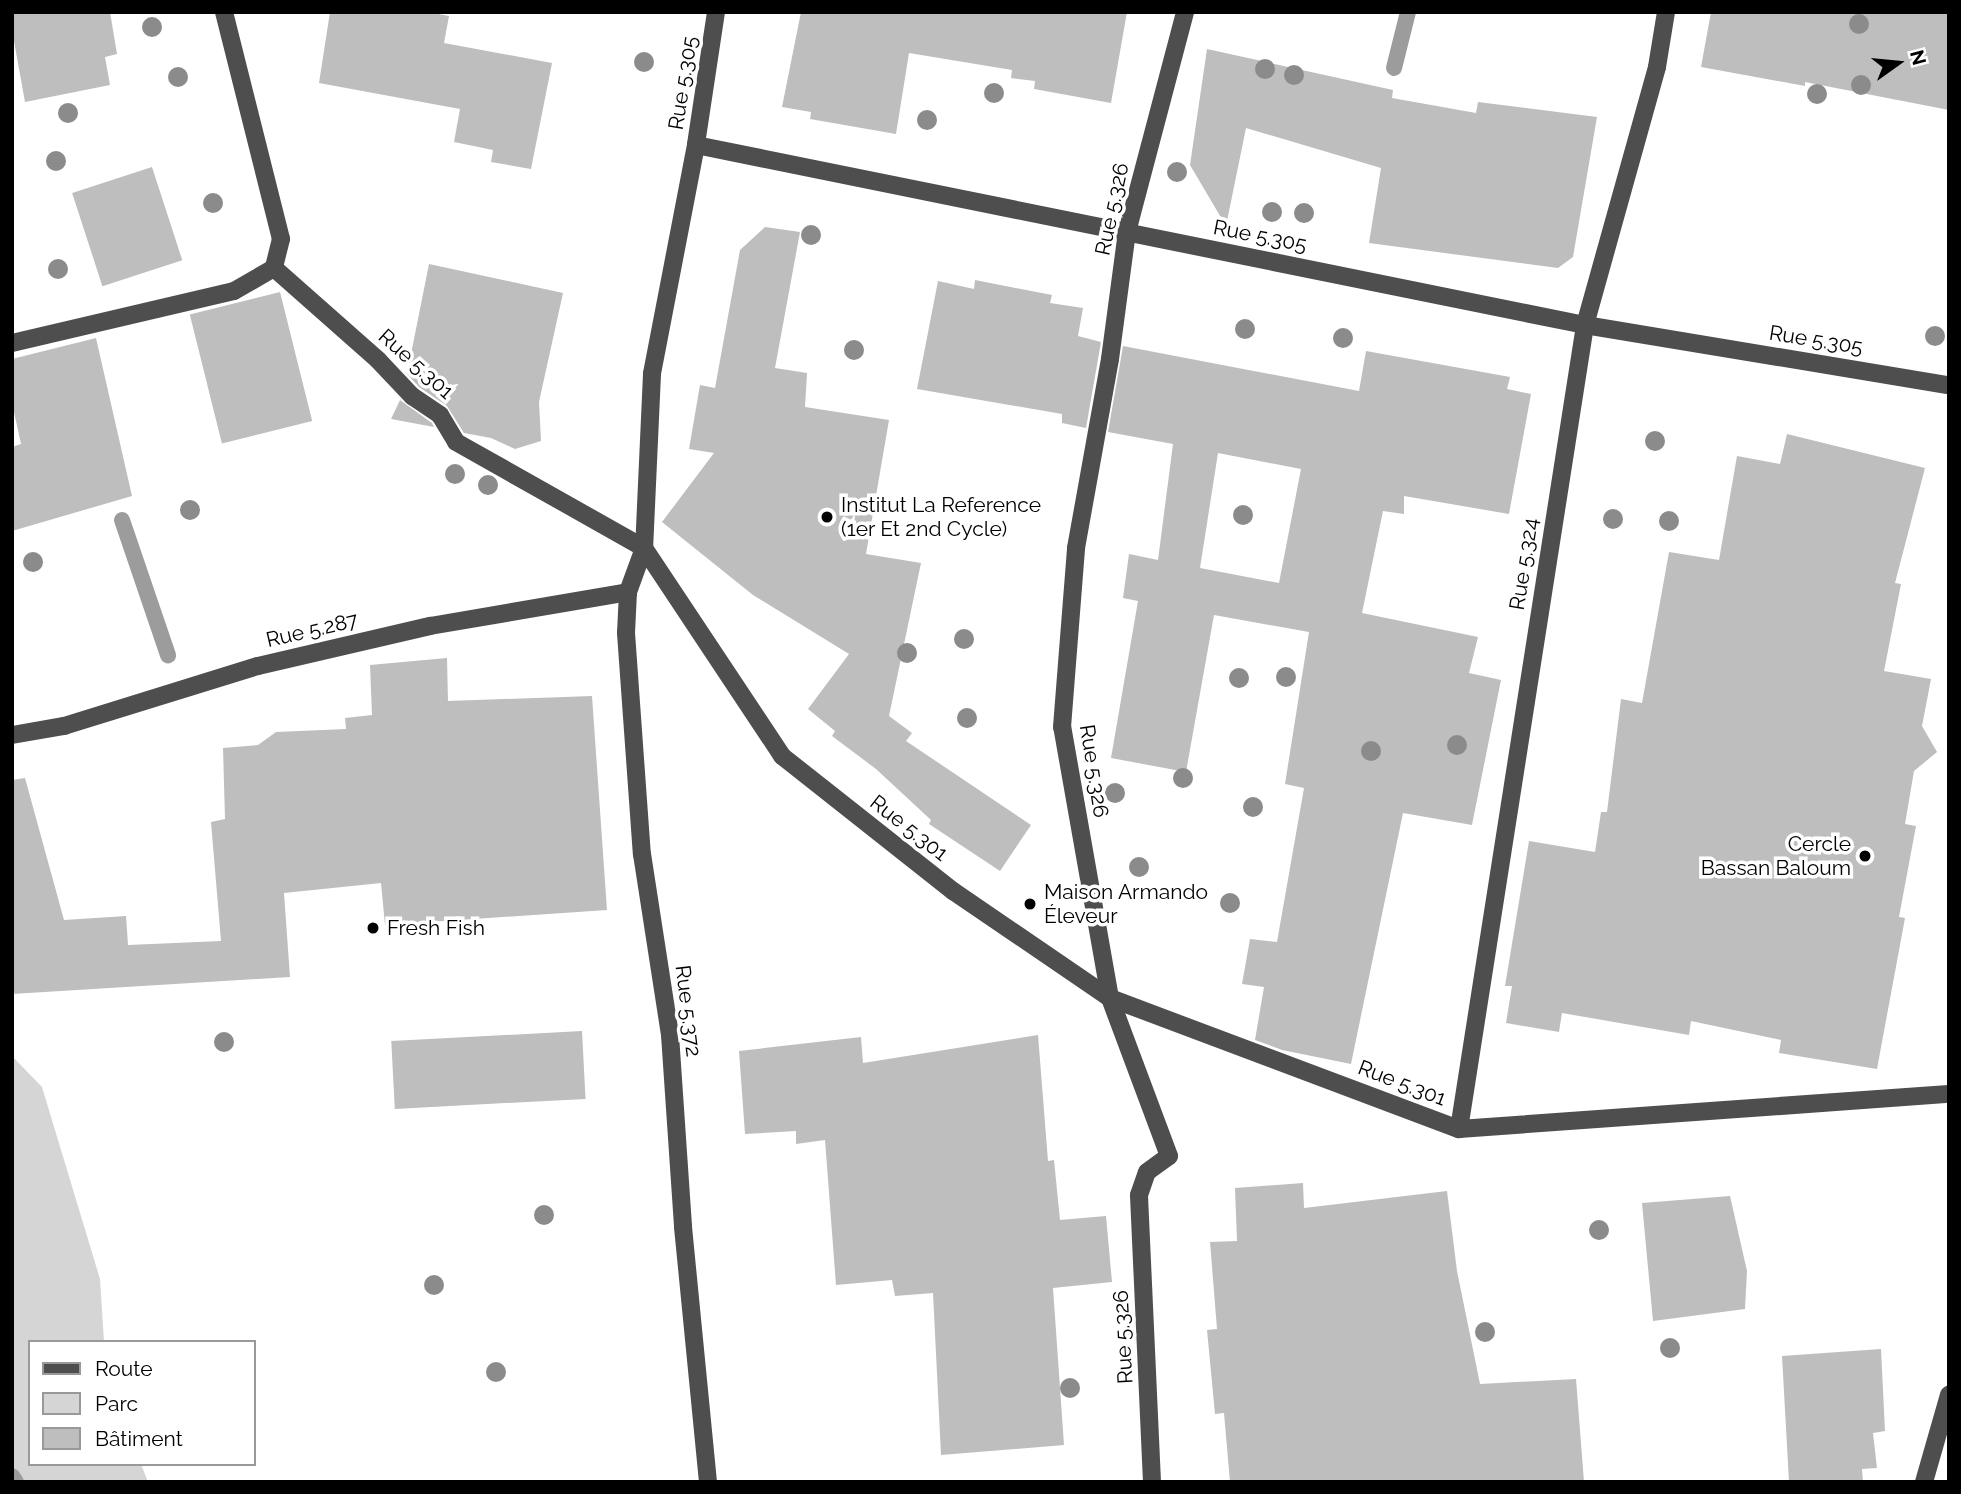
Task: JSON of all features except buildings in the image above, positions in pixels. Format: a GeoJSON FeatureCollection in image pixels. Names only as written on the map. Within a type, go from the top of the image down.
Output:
{"type":"FeatureCollection","features":[{"type":"Feature","properties":{"kind":"street"},"geometry":{"type":"LineString","coordinates":[[12,343],[234,291],[274,268],[282,239],[224,12]]}},
{"type":"Feature","properties":{"kind":"street","name":"Rue 5.305"},"geometry":{"type":"LineString","coordinates":[[716,12],[696,145],[1585,325],[1949,385]]}},
{"type":"Feature","properties":{"kind":"street","name":"Rue 5.326"},"geometry":{"type":"LineString","coordinates":[[1152,1482],[1139,1195],[1147,1172],[1169,1156],[1110,998],[1062,727],[1076,548],[1110,359],[1127,232],[1185,12]]}},
{"type":"Feature","properties":{"kind":"street","name":"Rue 5.324"},"geometry":{"type":"LineString","coordinates":[[1460,1129],[1585,325],[1657,67],[1666,12]]}},
{"type":"Feature","properties":{"kind":"street","name":"Rue 5.372"},"geometry":{"type":"LineString","coordinates":[[696,145],[652,374],[644,548],[628,592],[626,634],[642,854],[670,1035],[683,1227],[708,1482]]}},
{"type":"Feature","properties":{"kind":"street","name":"Rue 5.301"},"geometry":{"type":"LineString","coordinates":[[274,268],[378,360],[412,396],[440,415],[456,442],[644,548],[782,756],[953,891],[1110,998],[1460,1129],[1949,1094]]}},
{"type":"Feature","properties":{"kind":"street","name":"Rue 5.287"},"geometry":{"type":"LineString","coordinates":[[12,735],[64,726],[258,666],[430,626],[628,592]]}},
{"type":"Feature","properties":{"kind":"street"},"geometry":{"type":"LineString","coordinates":[[1924,1482],[1949,1395]]}},
{"type":"Feature","properties":{"kind":"green space"},"geometry":{"type":"Polygon","coordinates":[[[12,1056],[42,1087],[100,1279],[104,1340],[28,1340],[28,1466],[142,1466],[148,1482],[12,1482],[12,1056]]]}},
{"type":"Feature","properties":{"kind":"waterway"},"geometry":{"type":"LineString","coordinates":[[1394,68],[1408,12]]}},
{"type":"Feature","properties":{"kind":"waterway"},"geometry":{"type":"LineString","coordinates":[[122,520],[168,655]]}},
{"type":"Feature","properties":{"kind":"waterway"},"geometry":{"type":"LineString","coordinates":[[12,1476],[16,1482]]}},
{"type":"Feature","properties":{"kind":"place","name":"Institut La Reference (1er Et 2nd Cycle)"},"geometry":{"type":"Point","coordinates":[827,517]}},
{"type":"Feature","properties":{"kind":"place","name":"Cercle Bassan Baloum"},"geometry":{"type":"Point","coordinates":[1865,856]}},
{"type":"Feature","properties":{"kind":"place","name":"Maison Armando Éleveur"},"geometry":{"type":"Point","coordinates":[1030,904]}},
{"type":"Feature","properties":{"kind":"place","name":"Fresh Fish"},"geometry":{"type":"Point","coordinates":[373,928]}}]}
